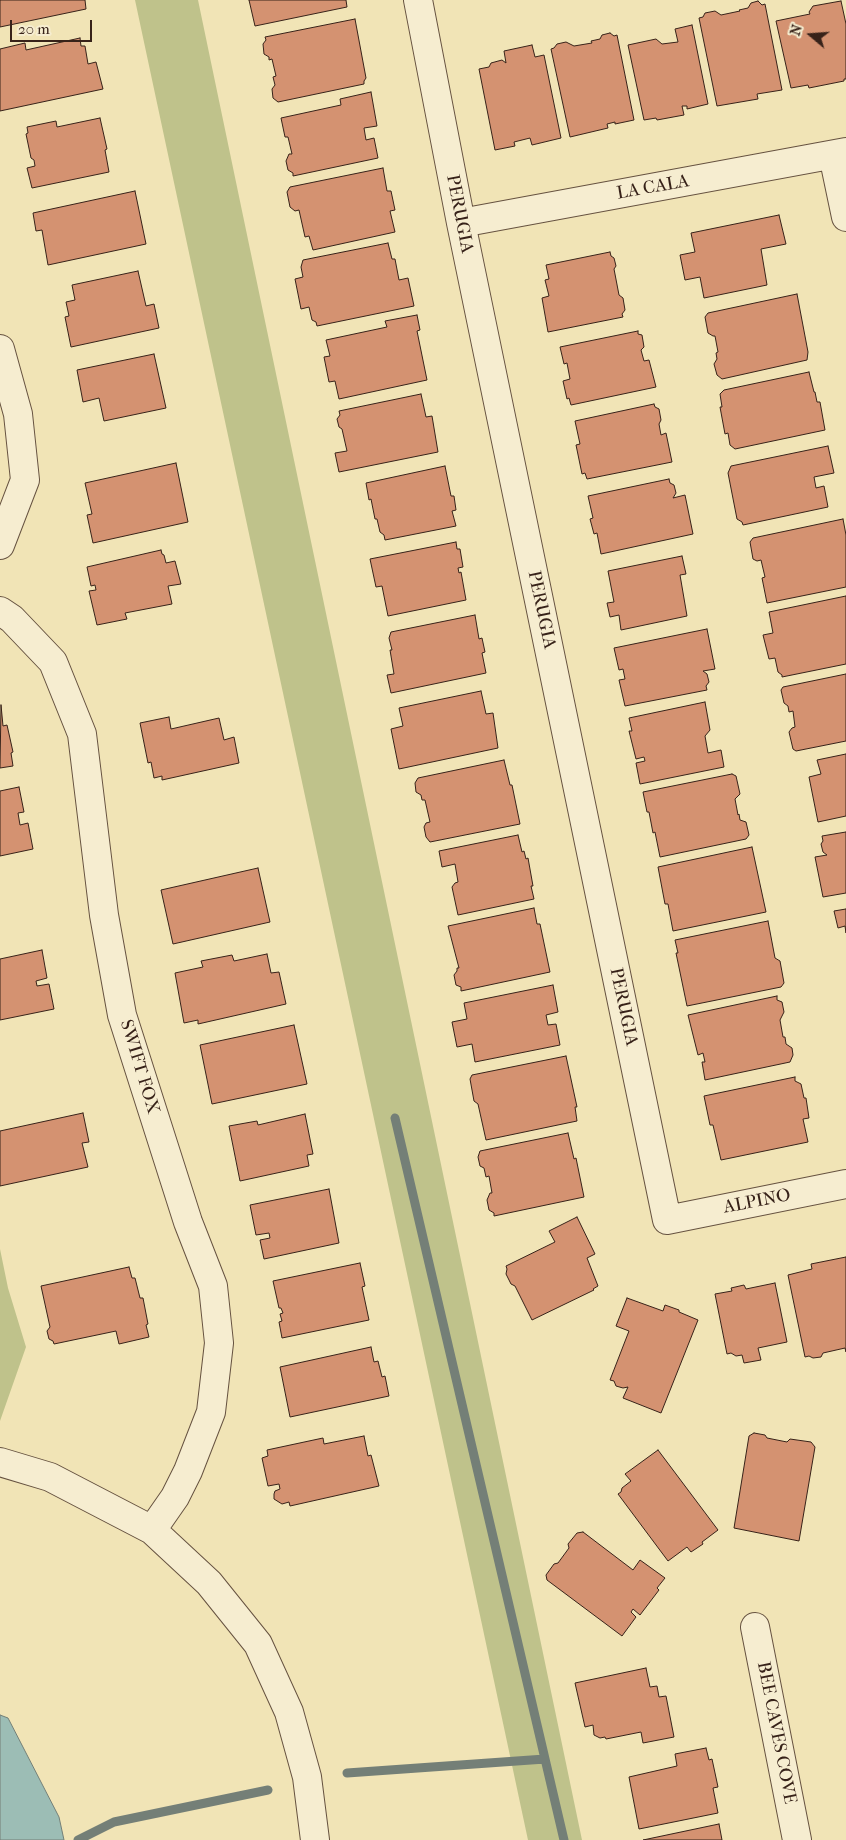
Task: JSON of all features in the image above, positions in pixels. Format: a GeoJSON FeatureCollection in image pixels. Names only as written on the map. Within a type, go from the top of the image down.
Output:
{"type":"FeatureCollection","features":[{"type":"Feature","properties":{"kind":"street","name":"PERUGIA"},"geometry":{"type":"LineString","coordinates":[[418,0],[461,224],[667,1220]]}},
{"type":"Feature","properties":{"kind":"street","name":"LA CALA"},"geometry":{"type":"LineString","coordinates":[[461,224],[840,153]]}},
{"type":"Feature","properties":{"kind":"street"},"geometry":{"type":"LineString","coordinates":[[840,153],[846,217]]}},
{"type":"Feature","properties":{"kind":"street"},"geometry":{"type":"LineString","coordinates":[[0,349],[18,414],[25,480],[0,545]]}},
{"type":"Feature","properties":{"kind":"street","name":"SWIFT FOX"},"geometry":{"type":"LineString","coordinates":[[0,611],[12,620],[54,662],[82,734],[104,915],[122,1015],[188,1222],[214,1286],[219,1343],[211,1412],[188,1471],[174,1497],[152,1530]]}},
{"type":"Feature","properties":{"kind":"street","name":"ALPINO"},"geometry":{"type":"LineString","coordinates":[[667,1220],[846,1184]]}},
{"type":"Feature","properties":{"kind":"street"},"geometry":{"type":"LineString","coordinates":[[0,1462],[50,1477],[152,1530],[209,1582],[258,1644],[289,1712],[307,1777],[315,1840]]}},
{"type":"Feature","properties":{"kind":"street","name":"BEE CAVES COVE"},"geometry":{"type":"LineString","coordinates":[[755,1627],[797,1840]]}},
{"type":"Feature","properties":{"kind":"green space"},"geometry":{"type":"Polygon","coordinates":[[[135,0],[198,0],[582,1840],[528,1840],[135,0]]]}},
{"type":"Feature","properties":{"kind":"green space"},"geometry":{"type":"Polygon","coordinates":[[[0,1249],[8,1288],[26,1347],[0,1421],[0,1249]]]}},
{"type":"Feature","properties":{"kind":"water"},"geometry":{"type":"Polygon","coordinates":[[[0,1715],[8,1718],[59,1817],[64,1840],[0,1840],[0,1715]]]}},
{"type":"Feature","properties":{"kind":"building"},"geometry":{"type":"Polygon","coordinates":[[[0,0],[85,0],[86,9],[0,27],[0,0]]]}},
{"type":"Feature","properties":{"kind":"building"},"geometry":{"type":"Polygon","coordinates":[[[249,0],[346,0],[347,7],[255,26],[249,0]]]}},
{"type":"Feature","properties":{"kind":"building"},"geometry":{"type":"Polygon","coordinates":[[[758,1],[762,5],[765,4],[782,90],[757,94],[758,99],[717,106],[699,18],[703,17],[705,13],[715,11],[721,15],[740,11],[748,8],[751,3],[758,1]]]}},
{"type":"Feature","properties":{"kind":"building"},"geometry":{"type":"Polygon","coordinates":[[[841,1],[846,24],[846,79],[809,88],[808,85],[791,88],[776,21],[810,14],[809,12],[813,6],[841,1]]]}},
{"type":"Feature","properties":{"kind":"building"},"geometry":{"type":"Polygon","coordinates":[[[355,19],[366,78],[364,84],[278,102],[273,98],[272,89],[275,85],[273,77],[276,76],[272,59],[269,60],[269,57],[264,54],[263,44],[266,40],[265,37],[355,19]]]}},
{"type":"Feature","properties":{"kind":"building"},"geometry":{"type":"Polygon","coordinates":[[[692,25],[708,104],[687,109],[687,106],[682,106],[684,115],[657,120],[656,118],[644,120],[628,45],[656,39],[662,44],[678,42],[675,29],[692,25]]]}},
{"type":"Feature","properties":{"kind":"building"},"geometry":{"type":"Polygon","coordinates":[[[610,33],[614,36],[617,35],[634,120],[607,124],[608,128],[570,137],[551,49],[557,44],[566,42],[574,46],[592,43],[591,41],[600,39],[602,35],[610,33]]]}},
{"type":"Feature","properties":{"kind":"building"},"geometry":{"type":"Polygon","coordinates":[[[80,38],[81,46],[85,46],[88,64],[96,62],[103,89],[0,111],[0,49],[25,43],[26,50],[80,38]]]}},
{"type":"Feature","properties":{"kind":"building"},"geometry":{"type":"Polygon","coordinates":[[[532,45],[535,57],[544,55],[561,138],[532,145],[530,138],[514,142],[515,146],[495,150],[479,69],[489,67],[491,63],[502,60],[506,63],[504,51],[532,45]]]}},
{"type":"Feature","properties":{"kind":"building"},"geometry":{"type":"Polygon","coordinates":[[[371,92],[377,126],[364,128],[366,140],[374,138],[378,158],[293,176],[293,173],[288,170],[286,161],[289,154],[292,154],[288,137],[285,137],[281,118],[341,105],[340,99],[371,92]]]}},
{"type":"Feature","properties":{"kind":"building"},"geometry":{"type":"Polygon","coordinates":[[[100,118],[107,149],[105,150],[109,172],[32,188],[27,168],[35,166],[34,160],[31,158],[26,134],[28,133],[27,127],[56,121],[57,127],[100,118]]]}},
{"type":"Feature","properties":{"kind":"building"},"geometry":{"type":"Polygon","coordinates":[[[383,168],[387,191],[391,191],[395,210],[390,211],[395,232],[313,250],[309,236],[305,237],[299,210],[295,211],[290,207],[287,192],[290,187],[383,168]]]}},
{"type":"Feature","properties":{"kind":"building"},"geometry":{"type":"Polygon","coordinates":[[[135,191],[146,244],[48,265],[42,230],[36,231],[33,213],[135,191]]]}},
{"type":"Feature","properties":{"kind":"building"},"geometry":{"type":"Polygon","coordinates":[[[779,215],[786,244],[761,249],[767,285],[704,298],[700,277],[685,280],[680,255],[695,252],[691,233],[779,215]]]}},
{"type":"Feature","properties":{"kind":"building"},"geometry":{"type":"Polygon","coordinates":[[[388,243],[392,259],[395,259],[399,280],[408,278],[414,306],[317,326],[316,322],[312,320],[309,307],[301,309],[295,279],[303,277],[301,267],[303,260],[388,243]]]}},
{"type":"Feature","properties":{"kind":"building"},"geometry":{"type":"Polygon","coordinates":[[[610,252],[616,266],[614,269],[619,295],[623,298],[625,310],[622,314],[623,317],[548,332],[542,298],[549,296],[545,280],[549,279],[546,265],[610,252]]]}},
{"type":"Feature","properties":{"kind":"building"},"geometry":{"type":"Polygon","coordinates":[[[138,271],[146,306],[154,304],[159,328],[71,347],[65,317],[69,316],[66,302],[75,300],[72,285],[138,271]]]}},
{"type":"Feature","properties":{"kind":"building"},"geometry":{"type":"Polygon","coordinates":[[[797,294],[808,352],[807,360],[722,379],[717,375],[714,364],[717,359],[716,353],[718,352],[715,336],[708,333],[705,317],[708,313],[797,294]]]}},
{"type":"Feature","properties":{"kind":"building"},"geometry":{"type":"Polygon","coordinates":[[[417,315],[420,330],[417,331],[427,380],[339,399],[335,381],[329,382],[324,357],[330,356],[326,340],[387,327],[385,321],[417,315]]]}},
{"type":"Feature","properties":{"kind":"building"},"geometry":{"type":"Polygon","coordinates":[[[638,331],[638,334],[642,335],[644,347],[641,350],[644,361],[649,360],[656,387],[571,405],[569,398],[567,399],[563,381],[570,379],[567,363],[564,364],[560,347],[638,331]]]}},
{"type":"Feature","properties":{"kind":"building"},"geometry":{"type":"Polygon","coordinates":[[[154,354],[166,408],[104,421],[99,398],[83,402],[77,370],[154,354]]]}},
{"type":"Feature","properties":{"kind":"building"},"geometry":{"type":"Polygon","coordinates":[[[809,372],[817,402],[820,402],[825,430],[735,449],[730,445],[728,433],[725,434],[720,407],[722,407],[720,394],[724,390],[809,372]]]}},
{"type":"Feature","properties":{"kind":"building"},"geometry":{"type":"Polygon","coordinates":[[[421,394],[426,417],[432,416],[438,452],[339,472],[335,453],[347,451],[342,429],[339,427],[337,419],[340,415],[339,411],[421,394]]]}},
{"type":"Feature","properties":{"kind":"building"},"geometry":{"type":"Polygon","coordinates":[[[654,404],[659,409],[661,435],[666,433],[672,462],[587,479],[585,473],[582,474],[576,445],[580,444],[575,421],[654,404]]]}},
{"type":"Feature","properties":{"kind":"building"},"geometry":{"type":"Polygon","coordinates":[[[828,446],[834,473],[814,477],[816,488],[824,486],[828,507],[743,525],[737,519],[728,473],[731,466],[828,446]]]}},
{"type":"Feature","properties":{"kind":"building"},"geometry":{"type":"Polygon","coordinates":[[[176,463],[188,522],[93,543],[87,515],[92,514],[85,483],[176,463]]]}},
{"type":"Feature","properties":{"kind":"building"},"geometry":{"type":"Polygon","coordinates":[[[445,466],[451,496],[454,496],[456,510],[452,511],[456,526],[385,540],[384,535],[380,532],[377,519],[375,519],[366,483],[445,466]]]}},
{"type":"Feature","properties":{"kind":"building"},"geometry":{"type":"Polygon","coordinates":[[[669,479],[670,483],[674,485],[676,493],[673,498],[685,495],[693,534],[601,554],[597,533],[594,534],[590,519],[593,518],[588,496],[669,479]]]}},
{"type":"Feature","properties":{"kind":"building"},"geometry":{"type":"Polygon","coordinates":[[[843,519],[846,535],[846,587],[767,603],[762,578],[765,577],[761,560],[753,559],[750,542],[753,538],[843,519]]]}},
{"type":"Feature","properties":{"kind":"building"},"geometry":{"type":"Polygon","coordinates":[[[456,542],[457,549],[460,549],[463,567],[458,568],[459,573],[461,572],[466,600],[388,616],[382,586],[376,587],[370,559],[456,542]]]}},
{"type":"Feature","properties":{"kind":"building"},"geometry":{"type":"Polygon","coordinates":[[[161,550],[166,563],[175,561],[181,584],[168,586],[172,604],[125,613],[127,619],[97,625],[89,591],[96,590],[95,585],[91,586],[87,567],[161,550]]]}},
{"type":"Feature","properties":{"kind":"building"},"geometry":{"type":"Polygon","coordinates":[[[682,556],[686,574],[680,575],[687,616],[621,630],[619,615],[610,617],[607,603],[614,602],[608,571],[682,556]]]}},
{"type":"Feature","properties":{"kind":"building"},"geometry":{"type":"Polygon","coordinates":[[[846,596],[846,664],[782,677],[778,672],[775,658],[769,659],[763,635],[773,633],[769,612],[846,596]]]}},
{"type":"Feature","properties":{"kind":"building"},"geometry":{"type":"Polygon","coordinates":[[[475,615],[479,639],[482,638],[485,652],[482,653],[486,673],[391,693],[387,675],[394,674],[389,638],[391,632],[475,615]]]}},
{"type":"Feature","properties":{"kind":"building"},"geometry":{"type":"Polygon","coordinates":[[[707,629],[715,669],[703,671],[707,674],[709,682],[706,686],[707,690],[625,706],[619,680],[625,679],[623,669],[619,670],[614,648],[707,629]]]}},
{"type":"Feature","properties":{"kind":"building"},"geometry":{"type":"Polygon","coordinates":[[[846,674],[846,741],[796,751],[793,749],[789,732],[795,727],[793,711],[789,712],[788,706],[784,703],[781,690],[783,687],[846,674]]]}},
{"type":"Feature","properties":{"kind":"building"},"geometry":{"type":"Polygon","coordinates":[[[481,691],[486,714],[493,713],[498,748],[399,769],[391,729],[403,726],[399,708],[481,691]]]}},
{"type":"Feature","properties":{"kind":"building"},"geometry":{"type":"Polygon","coordinates":[[[705,702],[710,730],[705,736],[708,753],[721,750],[724,767],[640,784],[636,763],[645,761],[644,757],[636,759],[629,731],[632,731],[629,718],[705,702]]]}},
{"type":"Feature","properties":{"kind":"building"},"geometry":{"type":"Polygon","coordinates":[[[1,705],[3,726],[7,725],[13,752],[11,753],[13,766],[0,768],[1,705]]]}},
{"type":"Feature","properties":{"kind":"building"},"geometry":{"type":"Polygon","coordinates":[[[169,717],[171,729],[219,718],[224,740],[234,737],[239,763],[162,780],[162,776],[154,778],[151,762],[148,763],[140,723],[169,717]]]}},
{"type":"Feature","properties":{"kind":"building"},"geometry":{"type":"Polygon","coordinates":[[[846,754],[846,816],[818,822],[809,777],[821,774],[817,760],[846,754]]]}},
{"type":"Feature","properties":{"kind":"building"},"geometry":{"type":"Polygon","coordinates":[[[504,760],[510,785],[512,785],[520,824],[430,842],[426,837],[424,827],[426,823],[430,822],[425,800],[422,800],[421,795],[416,792],[415,783],[418,778],[504,760]]]}},
{"type":"Feature","properties":{"kind":"building"},"geometry":{"type":"Polygon","coordinates":[[[732,774],[736,776],[740,794],[735,799],[738,815],[740,820],[746,822],[749,835],[746,839],[660,857],[643,792],[732,774]]]}},
{"type":"Feature","properties":{"kind":"building"},"geometry":{"type":"Polygon","coordinates":[[[19,787],[24,812],[18,813],[20,825],[28,823],[33,849],[0,856],[0,791],[19,787]]]}},
{"type":"Feature","properties":{"kind":"building"},"geometry":{"type":"Polygon","coordinates":[[[846,832],[846,893],[823,897],[815,857],[827,855],[823,852],[822,836],[846,832]]]}},
{"type":"Feature","properties":{"kind":"building"},"geometry":{"type":"Polygon","coordinates":[[[518,835],[522,852],[524,851],[526,859],[528,858],[534,899],[458,915],[452,887],[458,882],[455,864],[442,867],[439,851],[518,835]]]}},
{"type":"Feature","properties":{"kind":"building"},"geometry":{"type":"Polygon","coordinates":[[[752,847],[766,912],[673,931],[668,904],[665,904],[658,867],[752,847]]]}},
{"type":"Feature","properties":{"kind":"building"},"geometry":{"type":"Polygon","coordinates":[[[258,868],[270,922],[173,944],[161,890],[258,868]]]}},
{"type":"Feature","properties":{"kind":"building"},"geometry":{"type":"Polygon","coordinates":[[[534,908],[537,924],[540,924],[550,972],[461,991],[461,987],[456,985],[454,975],[457,968],[459,968],[448,926],[534,908]]]}},
{"type":"Feature","properties":{"kind":"building"},"geometry":{"type":"Polygon","coordinates":[[[846,909],[846,933],[845,926],[838,928],[834,911],[846,909]]]}},
{"type":"Feature","properties":{"kind":"building"},"geometry":{"type":"Polygon","coordinates":[[[768,921],[775,958],[780,961],[784,983],[781,987],[687,1006],[675,940],[768,921]]]}},
{"type":"Feature","properties":{"kind":"building"},"geometry":{"type":"Polygon","coordinates":[[[42,950],[47,978],[36,981],[37,986],[49,984],[54,1009],[0,1020],[0,959],[42,950]]]}},
{"type":"Feature","properties":{"kind":"building"},"geometry":{"type":"Polygon","coordinates":[[[267,954],[271,973],[279,972],[286,1004],[198,1024],[198,1020],[184,1023],[175,973],[203,967],[201,961],[232,955],[234,961],[267,954]]]}},
{"type":"Feature","properties":{"kind":"building"},"geometry":{"type":"Polygon","coordinates":[[[553,985],[558,1012],[546,1015],[548,1025],[556,1024],[560,1045],[475,1062],[472,1044],[457,1047],[452,1022],[467,1019],[464,1003],[553,985]]]}},
{"type":"Feature","properties":{"kind":"building"},"geometry":{"type":"Polygon","coordinates":[[[777,996],[777,1000],[782,1002],[784,1012],[780,1020],[783,1037],[785,1037],[786,1044],[792,1048],[793,1055],[790,1062],[705,1080],[702,1062],[705,1062],[703,1053],[698,1055],[688,1015],[777,996]]]}},
{"type":"Feature","properties":{"kind":"building"},"geometry":{"type":"Polygon","coordinates":[[[294,1025],[307,1084],[212,1104],[200,1045],[294,1025]]]}},
{"type":"Feature","properties":{"kind":"building"},"geometry":{"type":"Polygon","coordinates":[[[566,1056],[577,1107],[575,1107],[577,1121],[486,1140],[478,1104],[474,1101],[470,1079],[472,1075],[566,1056]]]}},
{"type":"Feature","properties":{"kind":"building"},"geometry":{"type":"Polygon","coordinates":[[[795,1077],[795,1081],[801,1084],[804,1098],[806,1098],[809,1118],[803,1119],[808,1142],[721,1160],[713,1125],[710,1125],[704,1096],[795,1077]]]}},
{"type":"Feature","properties":{"kind":"building"},"geometry":{"type":"Polygon","coordinates":[[[83,1113],[89,1142],[82,1143],[88,1167],[0,1186],[0,1131],[83,1113]]]}},
{"type":"Feature","properties":{"kind":"building"},"geometry":{"type":"Polygon","coordinates":[[[305,1114],[313,1154],[307,1155],[309,1166],[240,1181],[229,1126],[257,1121],[258,1125],[305,1114]]]}},
{"type":"Feature","properties":{"kind":"building"},"geometry":{"type":"Polygon","coordinates":[[[568,1133],[574,1159],[576,1158],[584,1197],[494,1216],[494,1213],[489,1210],[487,1200],[490,1193],[492,1193],[489,1176],[486,1177],[484,1168],[480,1166],[478,1157],[480,1151],[568,1133]]]}},
{"type":"Feature","properties":{"kind":"building"},"geometry":{"type":"Polygon","coordinates":[[[329,1189],[339,1243],[264,1259],[260,1240],[270,1238],[269,1233],[256,1235],[250,1205],[329,1189]]]}},
{"type":"Feature","properties":{"kind":"building"},"geometry":{"type":"Polygon","coordinates":[[[577,1217],[595,1254],[587,1258],[598,1286],[594,1290],[532,1320],[515,1286],[511,1284],[506,1274],[506,1266],[555,1242],[549,1231],[577,1217]]]}},
{"type":"Feature","properties":{"kind":"building"},"geometry":{"type":"Polygon","coordinates":[[[846,1257],[846,1352],[845,1348],[823,1353],[821,1357],[805,1357],[788,1275],[812,1269],[811,1264],[846,1257]]]}},
{"type":"Feature","properties":{"kind":"building"},"geometry":{"type":"Polygon","coordinates":[[[360,1263],[365,1286],[362,1287],[369,1320],[282,1338],[279,1322],[282,1321],[280,1314],[283,1313],[281,1308],[279,1308],[273,1281],[360,1263]]]}},
{"type":"Feature","properties":{"kind":"building"},"geometry":{"type":"Polygon","coordinates":[[[129,1267],[132,1278],[135,1278],[140,1298],[143,1298],[149,1337],[119,1344],[116,1331],[54,1344],[49,1339],[47,1331],[50,1327],[41,1286],[129,1267]]]}},
{"type":"Feature","properties":{"kind":"building"},"geometry":{"type":"Polygon","coordinates":[[[775,1283],[787,1342],[758,1348],[761,1360],[744,1363],[742,1355],[727,1354],[715,1294],[732,1291],[731,1288],[744,1285],[746,1289],[775,1283]]]}},
{"type":"Feature","properties":{"kind":"building"},"geometry":{"type":"Polygon","coordinates":[[[627,1298],[663,1311],[665,1305],[698,1320],[661,1413],[623,1398],[628,1387],[616,1386],[614,1381],[610,1380],[629,1331],[616,1326],[627,1298]]]}},
{"type":"Feature","properties":{"kind":"building"},"geometry":{"type":"Polygon","coordinates":[[[371,1347],[374,1362],[378,1361],[382,1377],[385,1376],[389,1396],[290,1417],[280,1367],[371,1347]]]}},
{"type":"Feature","properties":{"kind":"building"},"geometry":{"type":"Polygon","coordinates":[[[754,1433],[787,1442],[790,1439],[811,1442],[815,1447],[799,1541],[734,1528],[749,1436],[754,1433]]]}},
{"type":"Feature","properties":{"kind":"building"},"geometry":{"type":"Polygon","coordinates":[[[364,1436],[368,1456],[371,1455],[379,1486],[290,1506],[289,1502],[282,1504],[274,1499],[275,1491],[280,1489],[279,1484],[268,1486],[262,1458],[268,1456],[267,1450],[323,1438],[324,1444],[364,1436]]]}},
{"type":"Feature","properties":{"kind":"building"},"geometry":{"type":"Polygon","coordinates":[[[658,1450],[718,1530],[691,1552],[687,1547],[668,1561],[618,1494],[631,1481],[625,1474],[658,1450]]]}},
{"type":"Feature","properties":{"kind":"building"},"geometry":{"type":"Polygon","coordinates":[[[583,1532],[633,1570],[640,1560],[665,1578],[657,1588],[659,1590],[640,1615],[633,1609],[631,1612],[636,1617],[622,1636],[547,1580],[546,1575],[569,1548],[568,1544],[577,1533],[583,1532]]]}},
{"type":"Feature","properties":{"kind":"building"},"geometry":{"type":"Polygon","coordinates":[[[646,1668],[650,1687],[657,1686],[659,1697],[666,1696],[674,1737],[643,1743],[641,1732],[606,1739],[605,1737],[600,1738],[594,1735],[593,1725],[585,1727],[575,1683],[646,1668]]]}},
{"type":"Feature","properties":{"kind":"building"},"geometry":{"type":"Polygon","coordinates":[[[706,1748],[709,1760],[712,1759],[718,1787],[713,1788],[718,1813],[639,1829],[629,1777],[677,1766],[675,1754],[706,1748]]]}},
{"type":"Feature","properties":{"kind":"building"},"geometry":{"type":"Polygon","coordinates":[[[719,1824],[722,1840],[643,1840],[719,1824]]]}},
{"type":"Feature","properties":{"kind":"waterway"},"geometry":{"type":"LineString","coordinates":[[395,1118],[564,1840]]}},
{"type":"Feature","properties":{"kind":"waterway"},"geometry":{"type":"LineString","coordinates":[[347,1773],[545,1759]]}},
{"type":"Feature","properties":{"kind":"waterway"},"geometry":{"type":"LineString","coordinates":[[78,1840],[114,1822],[268,1790]]}}]}
